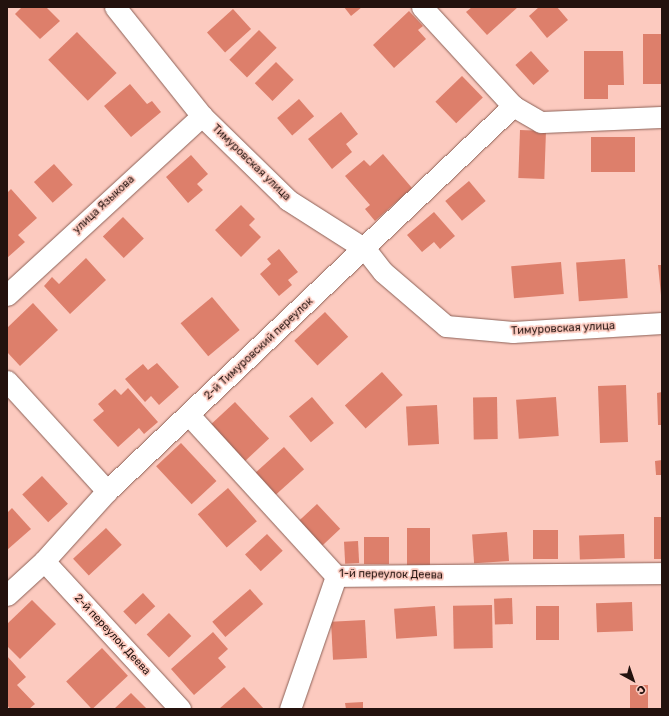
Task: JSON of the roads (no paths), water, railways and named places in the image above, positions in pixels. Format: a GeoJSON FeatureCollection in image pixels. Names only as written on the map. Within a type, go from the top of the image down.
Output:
{"type":"FeatureCollection","features":[{"type":"Feature","properties":{"kind":"street","name":"Тимуровская улица"},"geometry":{"type":"LineString","coordinates":[[115,7],[202,116],[288,200],[365,249],[383,272],[446,326],[513,332],[662,323]]}},
{"type":"Feature","properties":{"kind":"street"},"geometry":{"type":"LineString","coordinates":[[422,7],[513,106],[541,122],[662,117]]}},
{"type":"Feature","properties":{"kind":"street","name":"2-й Тимуровский переулок"},"geometry":{"type":"LineString","coordinates":[[7,595],[44,561],[107,491],[365,249],[513,106]]}},
{"type":"Feature","properties":{"kind":"street","name":"улица Языкова"},"geometry":{"type":"LineString","coordinates":[[7,295],[202,116]]}},
{"type":"Feature","properties":{"kind":"street"},"geometry":{"type":"LineString","coordinates":[[7,381],[107,491]]}},
{"type":"Feature","properties":{"kind":"street","name":"1-й переулок Деева"},"geometry":{"type":"LineString","coordinates":[[189,415],[336,576],[662,573]]}},
{"type":"Feature","properties":{"kind":"street","name":"2-й переулок Деева"},"geometry":{"type":"LineString","coordinates":[[44,561],[180,709]]}},
{"type":"Feature","properties":{"kind":"street"},"geometry":{"type":"LineString","coordinates":[[290,709],[336,576]]}}]}
